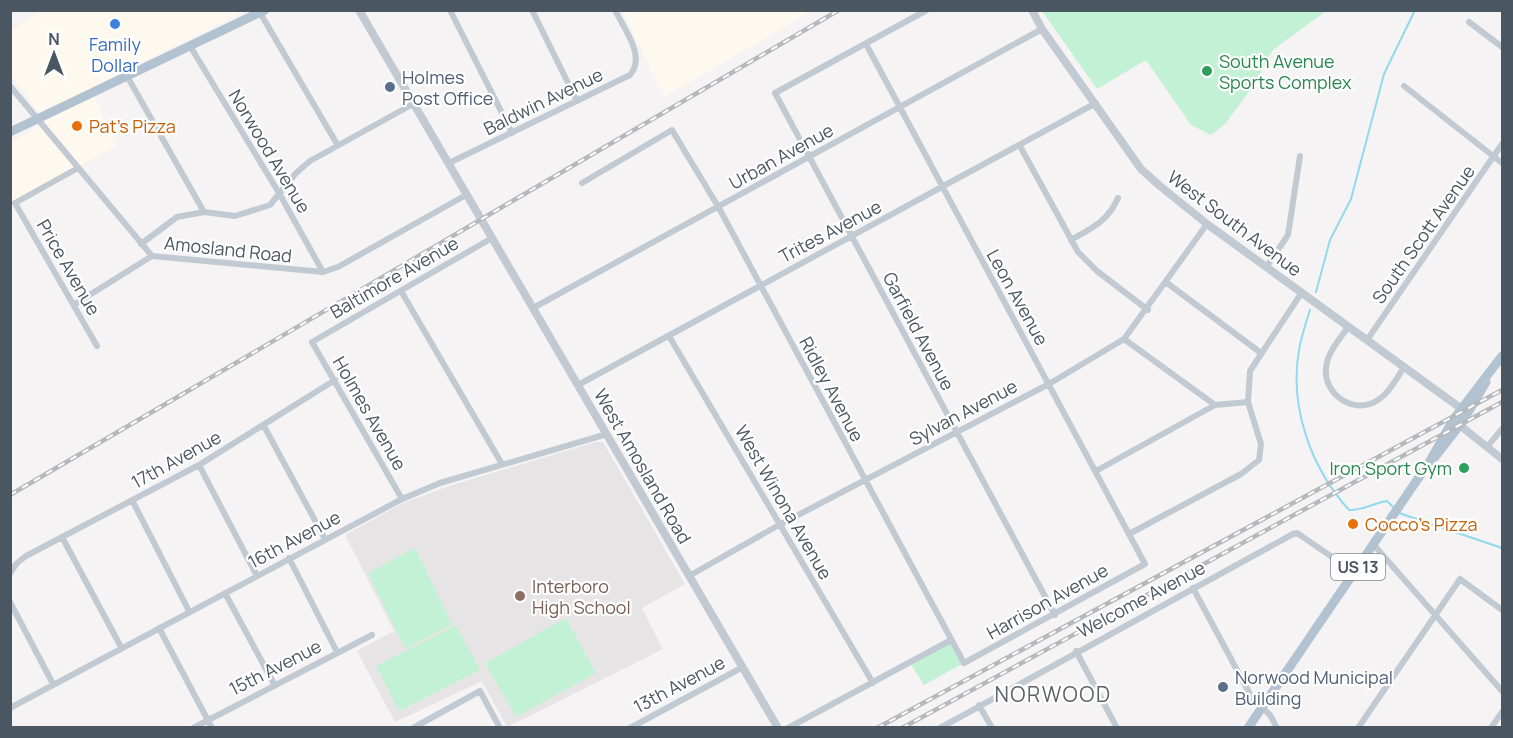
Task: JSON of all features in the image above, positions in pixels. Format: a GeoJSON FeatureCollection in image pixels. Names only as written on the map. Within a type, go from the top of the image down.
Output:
{"type":"FeatureCollection","features":[{"type":"Feature","properties":{"kind":"main road"},"geometry":{"type":"LineString","coordinates":[[11,132],[261,11]]}},
{"type":"Feature","properties":{"kind":"main road","name":"US 13"},"geometry":{"type":"LineString","coordinates":[[1248,728],[1430,461],[1445,447],[1456,423],[1503,356]]}},
{"type":"Feature","properties":{"kind":"street","name":"West Amosland Road"},"geometry":{"type":"LineString","coordinates":[[359,10],[778,728]]}},
{"type":"Feature","properties":{"kind":"street"},"geometry":{"type":"LineString","coordinates":[[450,10],[512,133]]}},
{"type":"Feature","properties":{"kind":"street"},"geometry":{"type":"LineString","coordinates":[[532,10],[578,101]]}},
{"type":"Feature","properties":{"kind":"street","name":"Baldwin Avenue"},"geometry":{"type":"LineString","coordinates":[[449,164],[630,75],[638,67],[638,57],[615,10]]}},
{"type":"Feature","properties":{"kind":"street"},"geometry":{"type":"LineString","coordinates":[[866,44],[927,10]]}},
{"type":"Feature","properties":{"kind":"street","name":"West South Avenue"},"geometry":{"type":"LineString","coordinates":[[1032,10],[1042,29],[1141,169],[1207,224],[1465,411]]}},
{"type":"Feature","properties":{"kind":"street"},"geometry":{"type":"LineString","coordinates":[[261,11],[337,144]]}},
{"type":"Feature","properties":{"kind":"street"},"geometry":{"type":"LineString","coordinates":[[1469,22],[1503,47]]}},
{"type":"Feature","properties":{"kind":"street","name":"Urban Avenue"},"geometry":{"type":"LineString","coordinates":[[533,308],[900,109],[1042,29]]}},
{"type":"Feature","properties":{"kind":"street","name":"Garfield Avenue"},"geometry":{"type":"LineString","coordinates":[[866,44],[775,93],[811,156],[851,237],[1055,615]]}},
{"type":"Feature","properties":{"kind":"street","name":"Leon Avenue"},"geometry":{"type":"LineString","coordinates":[[866,44],[1145,564]]}},
{"type":"Feature","properties":{"kind":"street","name":"Norwood Avenue"},"geometry":{"type":"LineString","coordinates":[[190,46],[279,193],[323,272]]}},
{"type":"Feature","properties":{"kind":"street"},"geometry":{"type":"LineString","coordinates":[[127,76],[204,212]]}},
{"type":"Feature","properties":{"kind":"street","name":"Amosland Road"},"geometry":{"type":"LineString","coordinates":[[10,86],[40,118],[78,168],[152,256],[323,272],[338,267],[466,195]]}},
{"type":"Feature","properties":{"kind":"street"},"geometry":{"type":"LineString","coordinates":[[1404,86],[1503,163]]}},
{"type":"Feature","properties":{"kind":"street","name":"Trites Avenue"},"geometry":{"type":"LineString","coordinates":[[578,385],[1096,103]]}},
{"type":"Feature","properties":{"kind":"street"},"geometry":{"type":"LineString","coordinates":[[141,244],[177,217],[204,212],[235,216],[270,205],[310,161],[412,104]]}},
{"type":"Feature","properties":{"kind":"street","name":"Ridley Avenue"},"geometry":{"type":"LineString","coordinates":[[582,183],[672,130],[719,207],[759,286],[964,663]]}},
{"type":"Feature","properties":{"kind":"street","name":"South Scott Avenue"},"geometry":{"type":"LineString","coordinates":[[1367,340],[1503,144]]}},
{"type":"Feature","properties":{"kind":"street"},"geometry":{"type":"LineString","coordinates":[[1020,146],[1071,240],[1092,267],[1148,310]]}},
{"type":"Feature","properties":{"kind":"street"},"geometry":{"type":"LineString","coordinates":[[1267,266],[1288,235],[1300,156]]}},
{"type":"Feature","properties":{"kind":"street","name":"Price Avenue"},"geometry":{"type":"LineString","coordinates":[[78,168],[15,203],[75,304],[97,346]]}},
{"type":"Feature","properties":{"kind":"street"},"geometry":{"type":"LineString","coordinates":[[1071,240],[1103,222],[1111,213],[1118,198]]}},
{"type":"Feature","properties":{"kind":"street","name":"Sylvan Avenue"},"geometry":{"type":"LineString","coordinates":[[689,576],[780,525],[1048,384],[1124,339],[1148,310],[1207,224]]}},
{"type":"Feature","properties":{"kind":"street","name":"Baltimore Avenue"},"geometry":{"type":"LineString","coordinates":[[312,342],[492,238]]}},
{"type":"Feature","properties":{"kind":"street"},"geometry":{"type":"LineString","coordinates":[[75,304],[152,256]]}},
{"type":"Feature","properties":{"kind":"street"},"geometry":{"type":"LineString","coordinates":[[1167,283],[1261,353]]}},
{"type":"Feature","properties":{"kind":"street"},"geometry":{"type":"LineString","coordinates":[[401,291],[502,464]]}},
{"type":"Feature","properties":{"kind":"street"},"geometry":{"type":"LineString","coordinates":[[1129,534],[1256,464],[1261,456],[1261,444],[1248,402],[1250,371],[1302,292]]}},
{"type":"Feature","properties":{"kind":"street"},"geometry":{"type":"LineString","coordinates":[[1348,327],[1334,347],[1326,367],[1327,384],[1343,401],[1361,405],[1378,400],[1404,367]]}},
{"type":"Feature","properties":{"kind":"street","name":"West Winona Avenue"},"geometry":{"type":"LineString","coordinates":[[669,336],[873,683]]}},
{"type":"Feature","properties":{"kind":"street"},"geometry":{"type":"LineString","coordinates":[[1124,339],[1215,405]]}},
{"type":"Feature","properties":{"kind":"street","name":"Holmes Avenue"},"geometry":{"type":"LineString","coordinates":[[312,342],[402,499]]}},
{"type":"Feature","properties":{"kind":"street","name":"17th Avenue"},"geometry":{"type":"LineString","coordinates":[[10,573],[26,556],[199,465],[335,380]]}},
{"type":"Feature","properties":{"kind":"street"},"geometry":{"type":"LineString","coordinates":[[1096,471],[1215,405],[1248,402]]}},
{"type":"Feature","properties":{"kind":"street"},"geometry":{"type":"LineString","coordinates":[[1456,423],[1503,459]]}},
{"type":"Feature","properties":{"kind":"street"},"geometry":{"type":"LineString","coordinates":[[264,426],[325,539]]}},
{"type":"Feature","properties":{"kind":"street"},"geometry":{"type":"LineString","coordinates":[[1486,447],[1503,429]]}},
{"type":"Feature","properties":{"kind":"street","name":"16th Avenue"},"geometry":{"type":"LineString","coordinates":[[10,708],[402,499],[440,483],[607,434]]}},
{"type":"Feature","properties":{"kind":"street"},"geometry":{"type":"LineString","coordinates":[[199,465],[257,576]]}},
{"type":"Feature","properties":{"kind":"street"},"geometry":{"type":"LineString","coordinates":[[132,500],[189,611]]}},
{"type":"Feature","properties":{"kind":"street","name":"Welcome Avenue"},"geometry":{"type":"LineString","coordinates":[[940,728],[1076,651],[1297,533],[1354,572]]}},
{"type":"Feature","properties":{"kind":"street"},"geometry":{"type":"LineString","coordinates":[[63,537],[121,647]]}},
{"type":"Feature","properties":{"kind":"street"},"geometry":{"type":"LineString","coordinates":[[1373,544],[1503,691]]}},
{"type":"Feature","properties":{"kind":"street"},"geometry":{"type":"LineString","coordinates":[[289,558],[337,652]]}},
{"type":"Feature","properties":{"kind":"street","name":"Harrison Avenue"},"geometry":{"type":"LineString","coordinates":[[964,663],[1145,564]]}},
{"type":"Feature","properties":{"kind":"street"},"geometry":{"type":"LineString","coordinates":[[1358,728],[1460,579],[1503,610]]}},
{"type":"Feature","properties":{"kind":"street"},"geometry":{"type":"LineString","coordinates":[[1193,588],[1252,698],[1277,728]]}},
{"type":"Feature","properties":{"kind":"street"},"geometry":{"type":"LineString","coordinates":[[225,593],[274,684]]}},
{"type":"Feature","properties":{"kind":"street"},"geometry":{"type":"LineString","coordinates":[[10,602],[53,684]]}},
{"type":"Feature","properties":{"kind":"street"},"geometry":{"type":"LineString","coordinates":[[159,628],[212,728]]}},
{"type":"Feature","properties":{"kind":"street","name":"15th Avenue"},"geometry":{"type":"LineString","coordinates":[[193,728],[372,635]]}},
{"type":"Feature","properties":{"kind":"street"},"geometry":{"type":"LineString","coordinates":[[788,728],[951,640]]}},
{"type":"Feature","properties":{"kind":"street"},"geometry":{"type":"LineString","coordinates":[[1076,651],[1117,728]]}},
{"type":"Feature","properties":{"kind":"street","name":"13th Avenue"},"geometry":{"type":"LineString","coordinates":[[630,728],[743,667]]}},
{"type":"Feature","properties":{"kind":"street"},"geometry":{"type":"LineString","coordinates":[[412,728],[480,691],[500,728]]}},
{"type":"Feature","properties":{"kind":"street"},"geometry":{"type":"LineString","coordinates":[[979,705],[992,728]]}},
{"type":"Feature","properties":{"kind":"street"},"geometry":{"type":"LineString","coordinates":[[1491,728],[1503,712]]}},
{"type":"Feature","properties":{"kind":"shaded area"},"geometry":{"type":"Polygon","coordinates":[[[39,11],[245,11],[90,88],[117,145],[11,205],[11,143],[46,122],[11,75],[10,32],[39,11]]]}},
{"type":"Feature","properties":{"kind":"shaded area"},"geometry":{"type":"Polygon","coordinates":[[[623,11],[812,11],[664,97],[623,11]]]}},
{"type":"Feature","properties":{"kind":"shaded area","name":"Interboro High School"},"geometry":{"type":"Polygon","coordinates":[[[596,442],[603,442],[685,584],[642,608],[663,649],[507,727],[482,681],[395,722],[357,651],[394,631],[345,535],[403,503],[452,485],[596,442]]]}},
{"type":"Feature","properties":{"kind":"green space","name":"South Avenue Sports Complex"},"geometry":{"type":"Polygon","coordinates":[[[1042,11],[1326,11],[1273,50],[1254,85],[1225,124],[1211,135],[1191,125],[1146,60],[1097,89],[1042,11]]]}},
{"type":"Feature","properties":{"kind":"green space"},"geometry":{"type":"Polygon","coordinates":[[[415,548],[452,624],[405,649],[368,573],[415,548]]]}},
{"type":"Feature","properties":{"kind":"green space"},"geometry":{"type":"Polygon","coordinates":[[[566,618],[596,673],[516,717],[485,663],[566,618]]]}},
{"type":"Feature","properties":{"kind":"green space"},"geometry":{"type":"Polygon","coordinates":[[[456,625],[480,670],[399,711],[376,666],[456,625]]]}},
{"type":"Feature","properties":{"kind":"green space"},"geometry":{"type":"Polygon","coordinates":[[[951,640],[964,663],[924,685],[910,663],[951,640]]]}},
{"type":"Feature","properties":{"kind":"waterway"},"geometry":{"type":"LineString","coordinates":[[1316,292],[1330,240],[1351,199],[1384,74],[1415,10]]}},
{"type":"Feature","properties":{"kind":"waterway"},"geometry":{"type":"LineString","coordinates":[[1310,310],[1299,350],[1297,393],[1300,415],[1314,456],[1324,475],[1349,510],[1387,501],[1395,509]]}},
{"type":"Feature","properties":{"kind":"waterway"},"geometry":{"type":"LineString","coordinates":[[1399,513],[1502,548]]}},
{"type":"Feature","properties":{"kind":"railway"},"geometry":{"type":"LineString","coordinates":[[10,495],[839,10]]}},
{"type":"Feature","properties":{"kind":"railway"},"geometry":{"type":"LineString","coordinates":[[877,728],[1502,390]]}},
{"type":"Feature","properties":{"kind":"railway"},"geometry":{"type":"LineString","coordinates":[[902,728],[1502,402]]}},
{"type":"Feature","properties":{"kind":"place","name":"Family Dollar"},"geometry":{"type":"Point","coordinates":[115,24]}},
{"type":"Feature","properties":{"kind":"place","name":"South Avenue Sports Complex"},"geometry":{"type":"Point","coordinates":[1207,71]}},
{"type":"Feature","properties":{"kind":"place","name":"Holmes Post Office"},"geometry":{"type":"Point","coordinates":[390,87]}},
{"type":"Feature","properties":{"kind":"place","name":"Pat's Pizza"},"geometry":{"type":"Point","coordinates":[77,126]}},
{"type":"Feature","properties":{"kind":"place","name":"Iron Sport Gym"},"geometry":{"type":"Point","coordinates":[1464,468]}},
{"type":"Feature","properties":{"kind":"place","name":"Cocco's Pizza"},"geometry":{"type":"Point","coordinates":[1353,524]}},
{"type":"Feature","properties":{"kind":"place","name":"Interboro High School"},"geometry":{"type":"Point","coordinates":[520,596]}},
{"type":"Feature","properties":{"kind":"place","name":"Norwood Municipal Building"},"geometry":{"type":"Point","coordinates":[1223,687]}},
{"type":"Feature","properties":{"kind":"district","name":"NORWOOD"},"geometry":{"type":"Point","coordinates":[1053,694]}}]}
